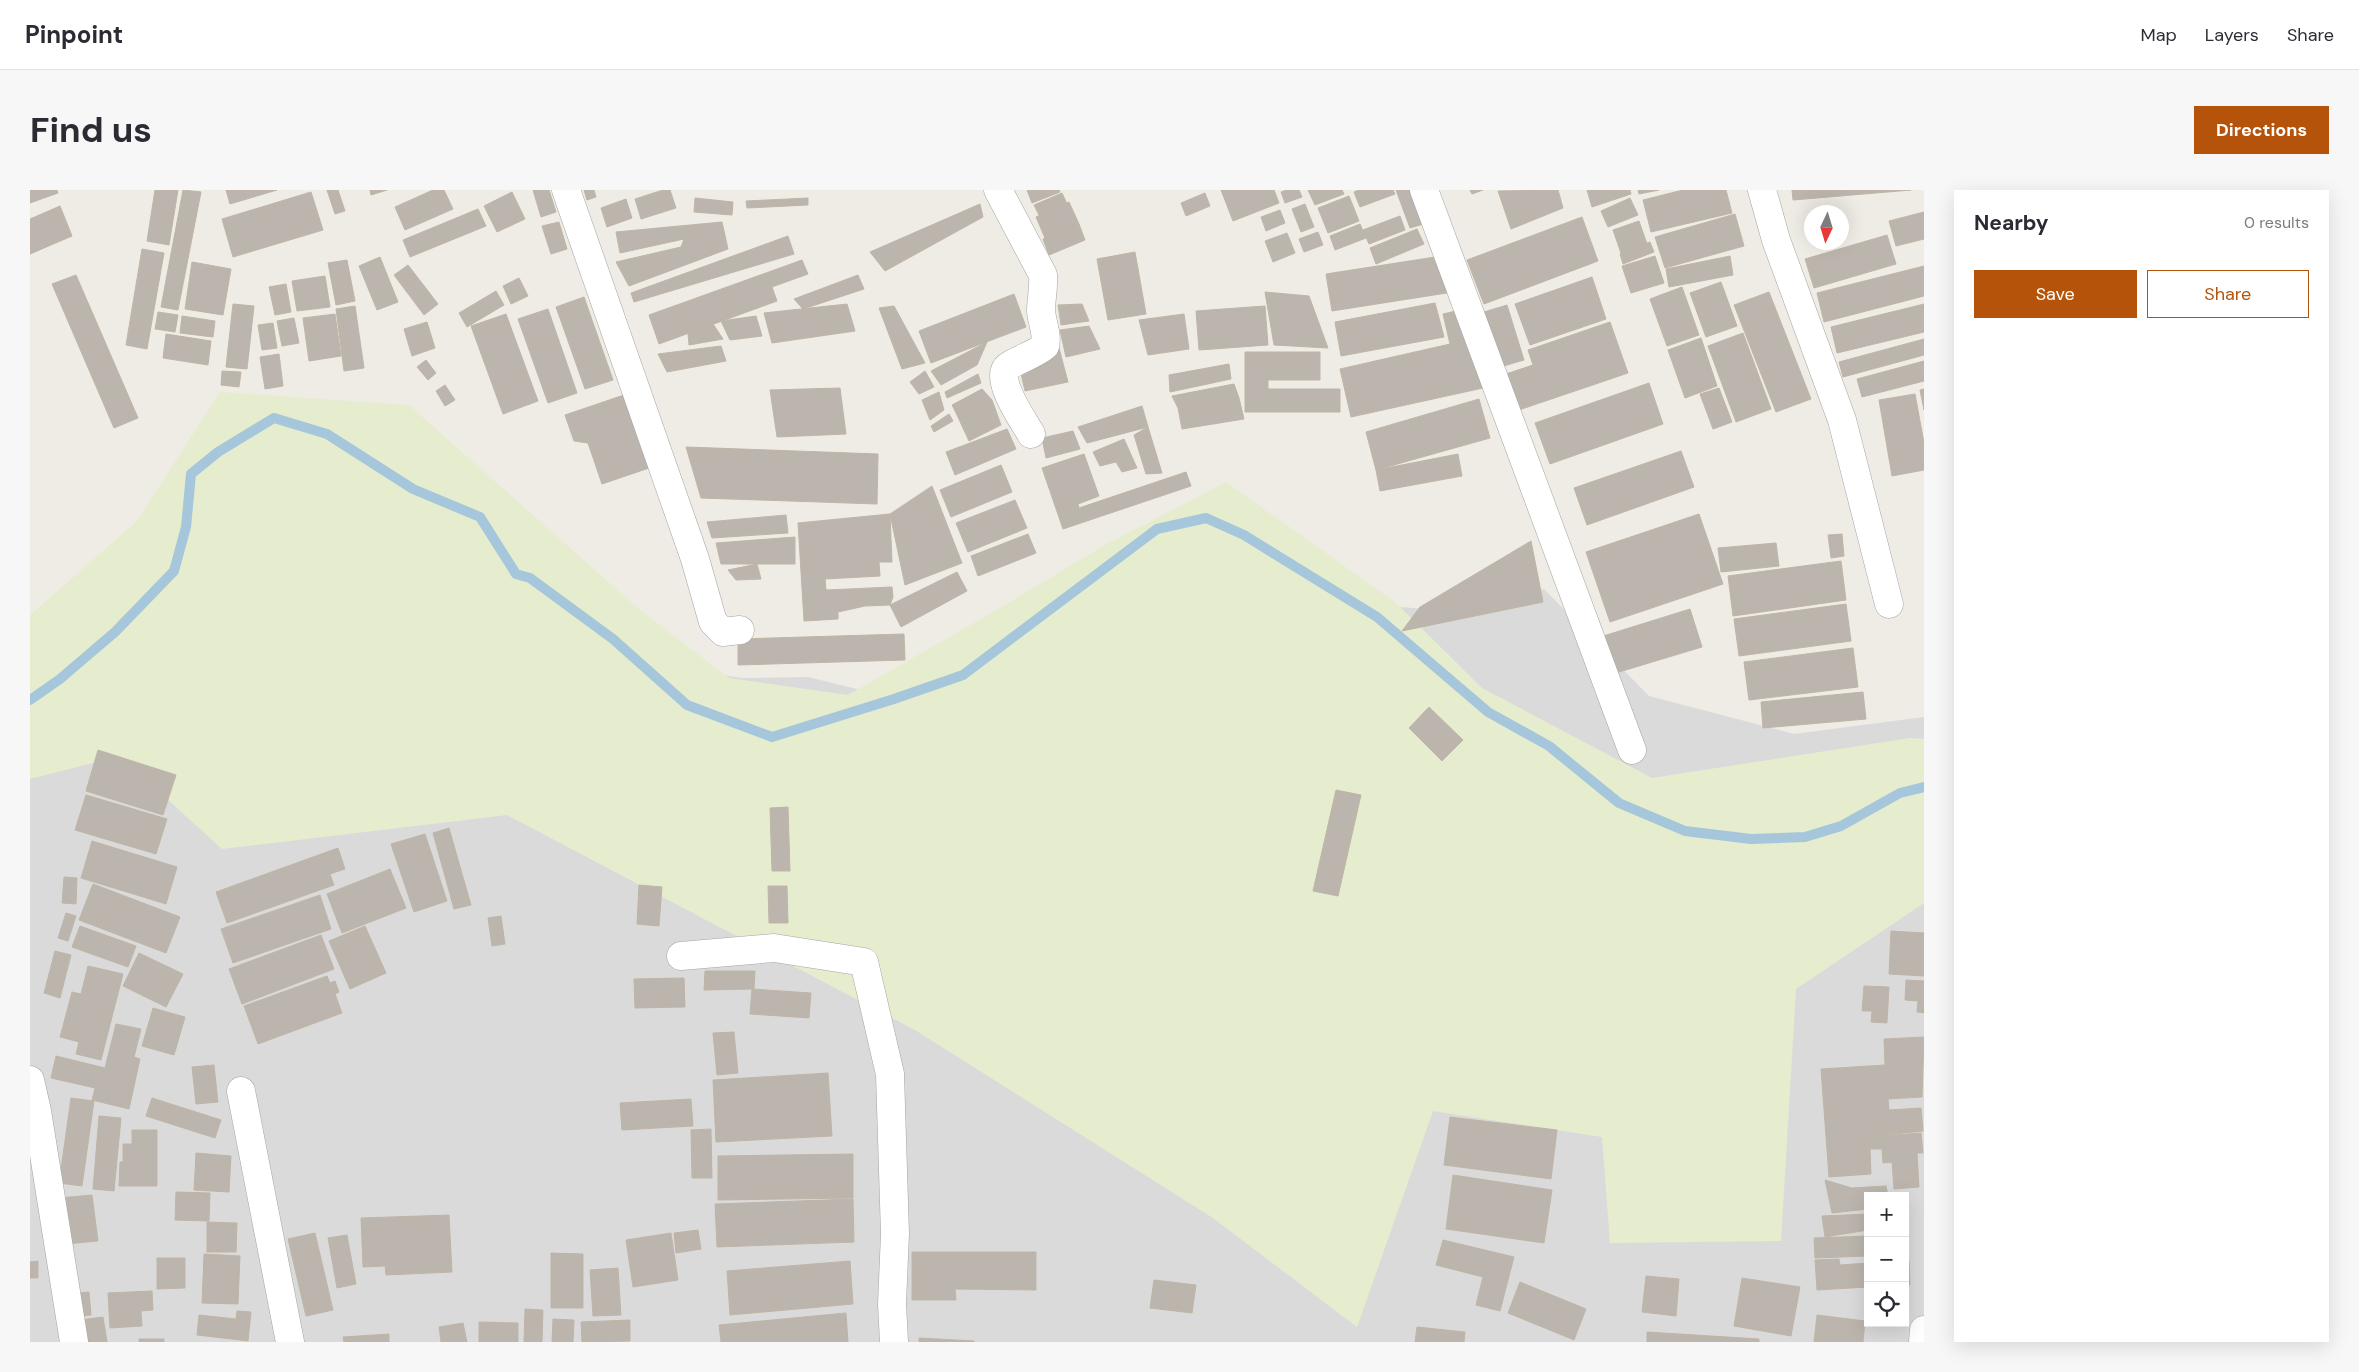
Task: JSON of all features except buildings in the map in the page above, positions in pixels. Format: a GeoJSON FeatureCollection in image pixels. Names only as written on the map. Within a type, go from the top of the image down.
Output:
{"type":"FeatureCollection","features":[{"type":"Feature","properties":{"kind":"street"},"geometry":{"type":"LineString","coordinates":[[566,190],[695,559],[713,622],[723,632],[740,630]]}},
{"type":"Feature","properties":{"kind":"street"},"geometry":{"type":"LineString","coordinates":[[998,190],[1043,276],[1044,288],[1041,310],[1046,340],[1045,346],[1008,366],[1004,377],[1005,388],[1032,434]]}},
{"type":"Feature","properties":{"kind":"street"},"geometry":{"type":"LineString","coordinates":[[1424,190],[1632,750]]}},
{"type":"Feature","properties":{"kind":"street"},"geometry":{"type":"LineString","coordinates":[[1762,190],[1776,240],[1842,420],[1889,604]]}},
{"type":"Feature","properties":{"kind":"street"},"geometry":{"type":"LineString","coordinates":[[681,956],[774,948],[864,962],[890,1074],[895,1234],[892,1304],[894,1342]]}},
{"type":"Feature","properties":{"kind":"street"},"geometry":{"type":"LineString","coordinates":[[30,1080],[37,1111],[74,1342]]}},
{"type":"Feature","properties":{"kind":"street"},"geometry":{"type":"LineString","coordinates":[[241,1091],[290,1342]]}},
{"type":"Feature","properties":{"kind":"street"},"geometry":{"type":"LineString","coordinates":[[1923,1342],[1924,1330]]}},
{"type":"Feature","properties":{"kind":"shaded area"},"geometry":{"type":"Polygon","coordinates":[[[1544,589],[1649,696],[1794,734],[1924,717],[1924,1342],[30,1342],[30,639],[650,664],[742,678],[808,677],[950,712],[1337,602],[1451,611],[1544,589]]]}},
{"type":"Feature","properties":{"kind":"green space"},"geometry":{"type":"Polygon","coordinates":[[[220,392],[409,405],[640,610],[729,678],[848,695],[988,615],[1103,546],[1226,482],[1395,602],[1482,688],[1652,778],[1910,738],[1924,739],[1924,903],[1796,989],[1781,1241],[1610,1243],[1602,1137],[1433,1111],[1357,1327],[1213,1218],[915,1030],[507,815],[222,849],[120,756],[30,779],[30,615],[137,521],[220,392]]]}},
{"type":"Feature","properties":{"kind":"waterway"},"geometry":{"type":"LineString","coordinates":[[30,700],[60,679],[115,632],[174,571],[186,527],[191,474],[218,452],[274,418],[327,434],[413,489],[480,517],[516,574],[530,578],[613,639],[687,705],[772,737],[894,699],[963,675],[1157,529],[1206,518],[1244,535],[1377,617],[1488,712],[1549,746],[1619,803],[1685,831],[1751,839],[1805,837],[1841,826],[1900,793],[1924,787]]}}]}
